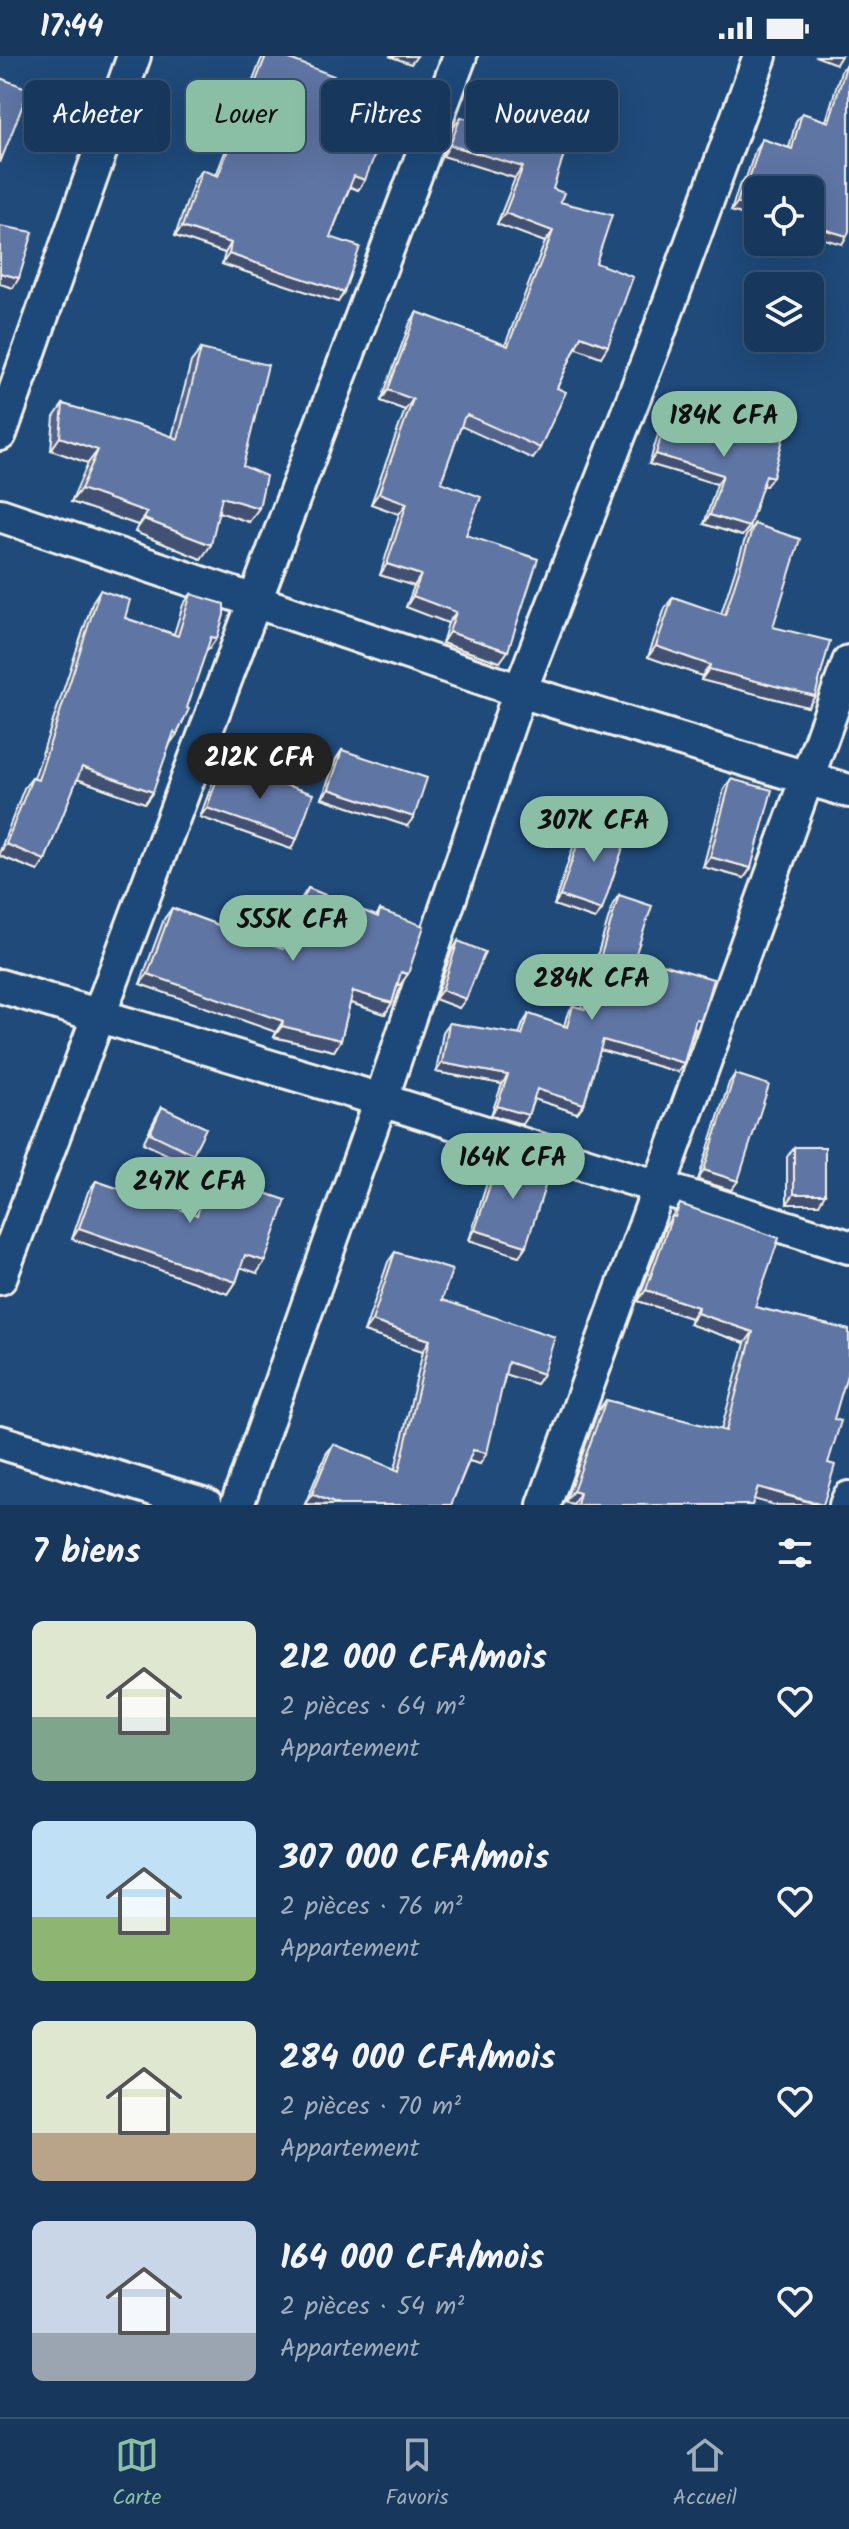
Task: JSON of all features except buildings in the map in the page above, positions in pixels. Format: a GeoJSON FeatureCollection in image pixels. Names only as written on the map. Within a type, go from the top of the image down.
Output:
{"type":"FeatureCollection","features":[{"type":"Feature","properties":{"kind":"street"},"geometry":{"type":"LineString","coordinates":[[0,434],[134,56]]}},
{"type":"Feature","properties":{"kind":"street"},"geometry":{"type":"LineString","coordinates":[[0,1278],[460,56]]}},
{"type":"Feature","properties":{"kind":"street"},"geometry":{"type":"LineString","coordinates":[[237,1505],[381,1100],[520,691],[656,340],[760,56]]}},
{"type":"Feature","properties":{"kind":"street"},"geometry":{"type":"LineString","coordinates":[[0,515],[520,691],[849,791]]}},
{"type":"Feature","properties":{"kind":"street"},"geometry":{"type":"LineString","coordinates":[[544,1505],[849,662]]}},
{"type":"Feature","properties":{"kind":"street"},"geometry":{"type":"LineString","coordinates":[[0,986],[381,1100],[849,1247]]}},
{"type":"Feature","properties":{"kind":"street"},"geometry":{"type":"LineString","coordinates":[[0,1442],[206,1505]]}},
{"type":"Feature","properties":{"kind":"street"},"geometry":{"type":"LineString","coordinates":[[846,1505],[849,1498]]}}]}
